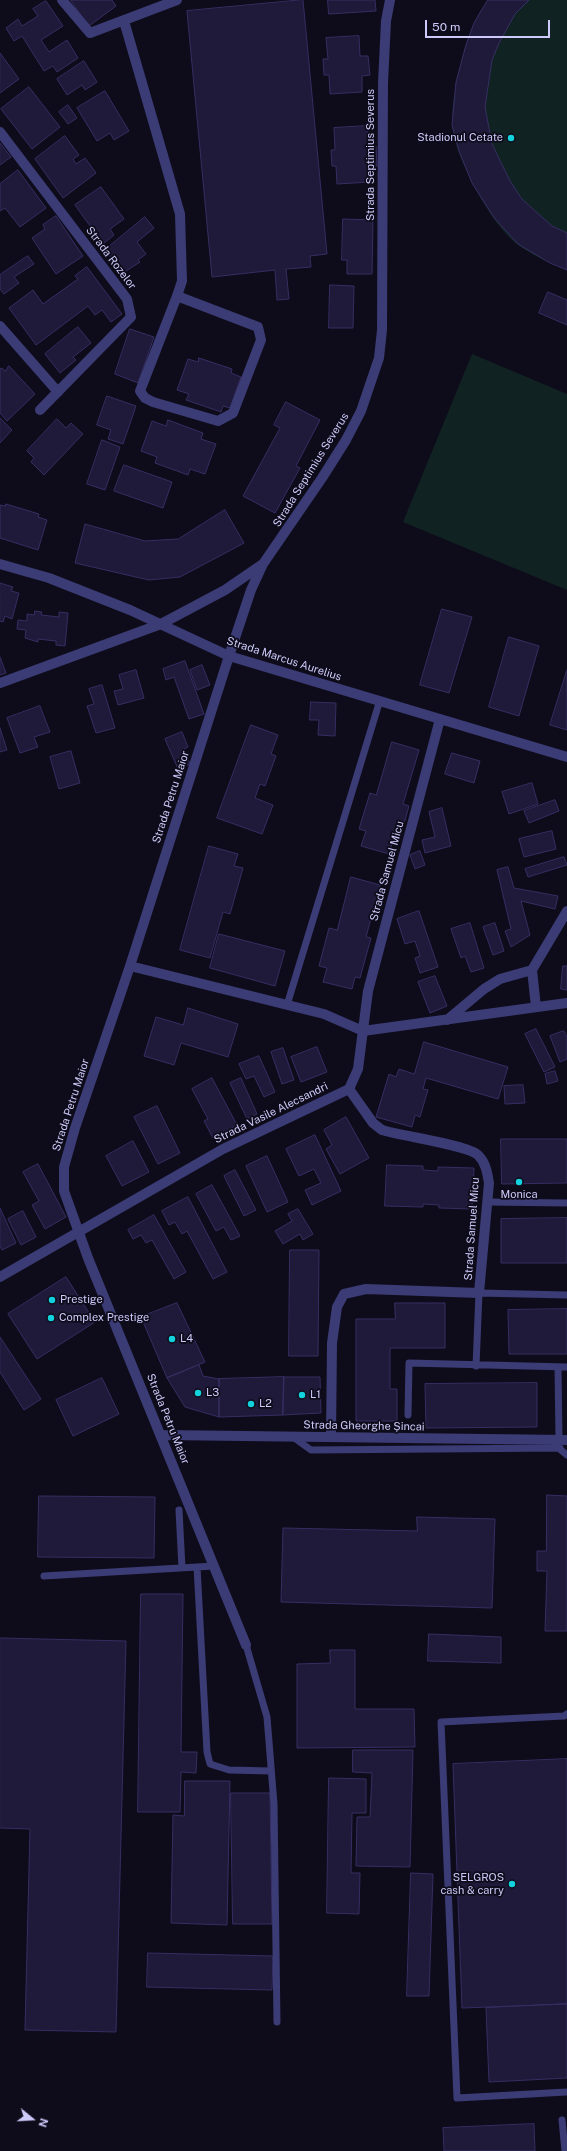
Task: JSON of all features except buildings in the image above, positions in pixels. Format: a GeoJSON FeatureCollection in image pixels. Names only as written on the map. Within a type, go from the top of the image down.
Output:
{"type":"FeatureCollection","features":[{"type":"Feature","properties":{"kind":"street"},"geometry":{"type":"LineString","coordinates":[[62,0],[90,34],[177,0]]}},
{"type":"Feature","properties":{"kind":"street","name":"Strada Septimius Severus"},"geometry":{"type":"LineString","coordinates":[[161,624],[225,590],[263,564],[286,533],[346,440],[366,399],[379,358],[382,330],[384,83],[386,21],[390,0]]}},
{"type":"Feature","properties":{"kind":"street"},"geometry":{"type":"LineString","coordinates":[[124,21],[180,214],[182,281],[140,390],[145,398],[153,402],[218,421],[225,419],[233,413],[262,340],[261,332],[258,327],[177,296]]}},
{"type":"Feature","properties":{"kind":"street","name":"Strada Rozelor"},"geometry":{"type":"LineString","coordinates":[[0,132],[127,299],[131,317],[40,410]]}},
{"type":"Feature","properties":{"kind":"street"},"geometry":{"type":"LineString","coordinates":[[0,326],[58,392]]}},
{"type":"Feature","properties":{"kind":"street"},"geometry":{"type":"LineString","coordinates":[[0,564],[49,578],[161,624]]}},
{"type":"Feature","properties":{"kind":"street","name":"Strada Petru Maior"},"geometry":{"type":"LineString","coordinates":[[246,1645],[162,1435],[78,1232],[64,1191],[64,1167],[75,1128],[130,966],[228,656],[251,590],[263,564]]}},
{"type":"Feature","properties":{"kind":"street"},"geometry":{"type":"LineString","coordinates":[[0,683],[161,624]]}},
{"type":"Feature","properties":{"kind":"street","name":"Strada Marcus Aurelius"},"geometry":{"type":"LineString","coordinates":[[161,624],[228,656],[356,695],[380,700],[567,757]]}},
{"type":"Feature","properties":{"kind":"street","name":"Strada Samuel Micu"},"geometry":{"type":"LineString","coordinates":[[363,1031],[368,991],[440,719]]}},
{"type":"Feature","properties":{"kind":"street"},"geometry":{"type":"LineString","coordinates":[[536,1007],[532,970],[567,911]]}},
{"type":"Feature","properties":{"kind":"street"},"geometry":{"type":"LineString","coordinates":[[130,966],[324,1014],[363,1031],[567,1003]]}},
{"type":"Feature","properties":{"kind":"street"},"geometry":{"type":"LineString","coordinates":[[448,1020],[484,989],[500,979],[532,970]]}},
{"type":"Feature","properties":{"kind":"street"},"geometry":{"type":"LineString","coordinates":[[349,1089],[358,1069],[363,1031]]}},
{"type":"Feature","properties":{"kind":"street","name":"Strada Samuel Micu"},"geometry":{"type":"LineString","coordinates":[[349,1089],[373,1123],[382,1130],[459,1147],[477,1153],[486,1166],[489,1182],[488,1202],[479,1293]]}},
{"type":"Feature","properties":{"kind":"street","name":"Strada Vasile Alecsandri"},"geometry":{"type":"LineString","coordinates":[[0,1277],[223,1149],[349,1089]]}},
{"type":"Feature","properties":{"kind":"street"},"geometry":{"type":"LineString","coordinates":[[331,1437],[332,1343],[336,1307],[344,1294],[366,1289],[479,1293]]}},
{"type":"Feature","properties":{"kind":"street","name":"Strada Gheorghe Șincai"},"geometry":{"type":"LineString","coordinates":[[162,1435],[559,1442]]}},
{"type":"Feature","properties":{"kind":"lane"},"geometry":{"type":"LineString","coordinates":[[288,1005],[380,700]]}},
{"type":"Feature","properties":{"kind":"lane"},"geometry":{"type":"LineString","coordinates":[[488,1202],[567,1203]]}},
{"type":"Feature","properties":{"kind":"lane"},"geometry":{"type":"LineString","coordinates":[[476,1366],[479,1293],[567,1295]]}},
{"type":"Feature","properties":{"kind":"lane"},"geometry":{"type":"LineString","coordinates":[[408,1415],[409,1363],[567,1368]]}},
{"type":"Feature","properties":{"kind":"lane"},"geometry":{"type":"LineString","coordinates":[[558,1367],[559,1442],[567,1455]]}},
{"type":"Feature","properties":{"kind":"lane"},"geometry":{"type":"LineString","coordinates":[[293,1437],[311,1450],[559,1442]]}},
{"type":"Feature","properties":{"kind":"lane"},"geometry":{"type":"LineString","coordinates":[[179,1510],[182,1568]]}},
{"type":"Feature","properties":{"kind":"lane"},"geometry":{"type":"LineString","coordinates":[[44,1576],[214,1566]]}},
{"type":"Feature","properties":{"kind":"lane"},"geometry":{"type":"LineString","coordinates":[[197,1567],[207,1752],[210,1764],[229,1770],[272,1771]]}},
{"type":"Feature","properties":{"kind":"lane"},"geometry":{"type":"LineString","coordinates":[[246,1645],[267,1717],[272,1771],[274,1804],[277,2022]]}},
{"type":"Feature","properties":{"kind":"lane"},"geometry":{"type":"LineString","coordinates":[[567,1714],[564,1716],[440,1722],[457,2098],[567,2092]]}},
{"type":"Feature","properties":{"kind":"lane"},"geometry":{"type":"LineString","coordinates":[[562,2120],[565,2151]]}},
{"type":"Feature","properties":{"kind":"green space","name":"Stadionul Cetate"},"geometry":{"type":"Polygon","coordinates":[[[488,0],[567,0],[567,270],[530,253],[508,236],[497,223],[476,190],[467,172],[454,138],[452,124],[453,107],[460,66],[466,43],[472,28],[483,6],[488,0]]]}},
{"type":"Feature","properties":{"kind":"green space"},"geometry":{"type":"Polygon","coordinates":[[[472,354],[567,394],[567,590],[403,522],[472,354]]]}},
{"type":"Feature","properties":{"kind":"place","name":"Stadionul Cetate"},"geometry":{"type":"Point","coordinates":[511,138]}},
{"type":"Feature","properties":{"kind":"place","name":"Monica"},"geometry":{"type":"Point","coordinates":[519,1182]}},
{"type":"Feature","properties":{"kind":"place","name":"Prestige"},"geometry":{"type":"Point","coordinates":[52,1300]}},
{"type":"Feature","properties":{"kind":"place","name":"Complex Prestige"},"geometry":{"type":"Point","coordinates":[51,1318]}},
{"type":"Feature","properties":{"kind":"place","name":"L4"},"geometry":{"type":"Point","coordinates":[172,1339]}},
{"type":"Feature","properties":{"kind":"place","name":"L3"},"geometry":{"type":"Point","coordinates":[198,1393]}},
{"type":"Feature","properties":{"kind":"place","name":"L1"},"geometry":{"type":"Point","coordinates":[302,1395]}},
{"type":"Feature","properties":{"kind":"place","name":"L2"},"geometry":{"type":"Point","coordinates":[251,1404]}},
{"type":"Feature","properties":{"kind":"place","name":"SELGROS cash & carry"},"geometry":{"type":"Point","coordinates":[512,1884]}}]}
